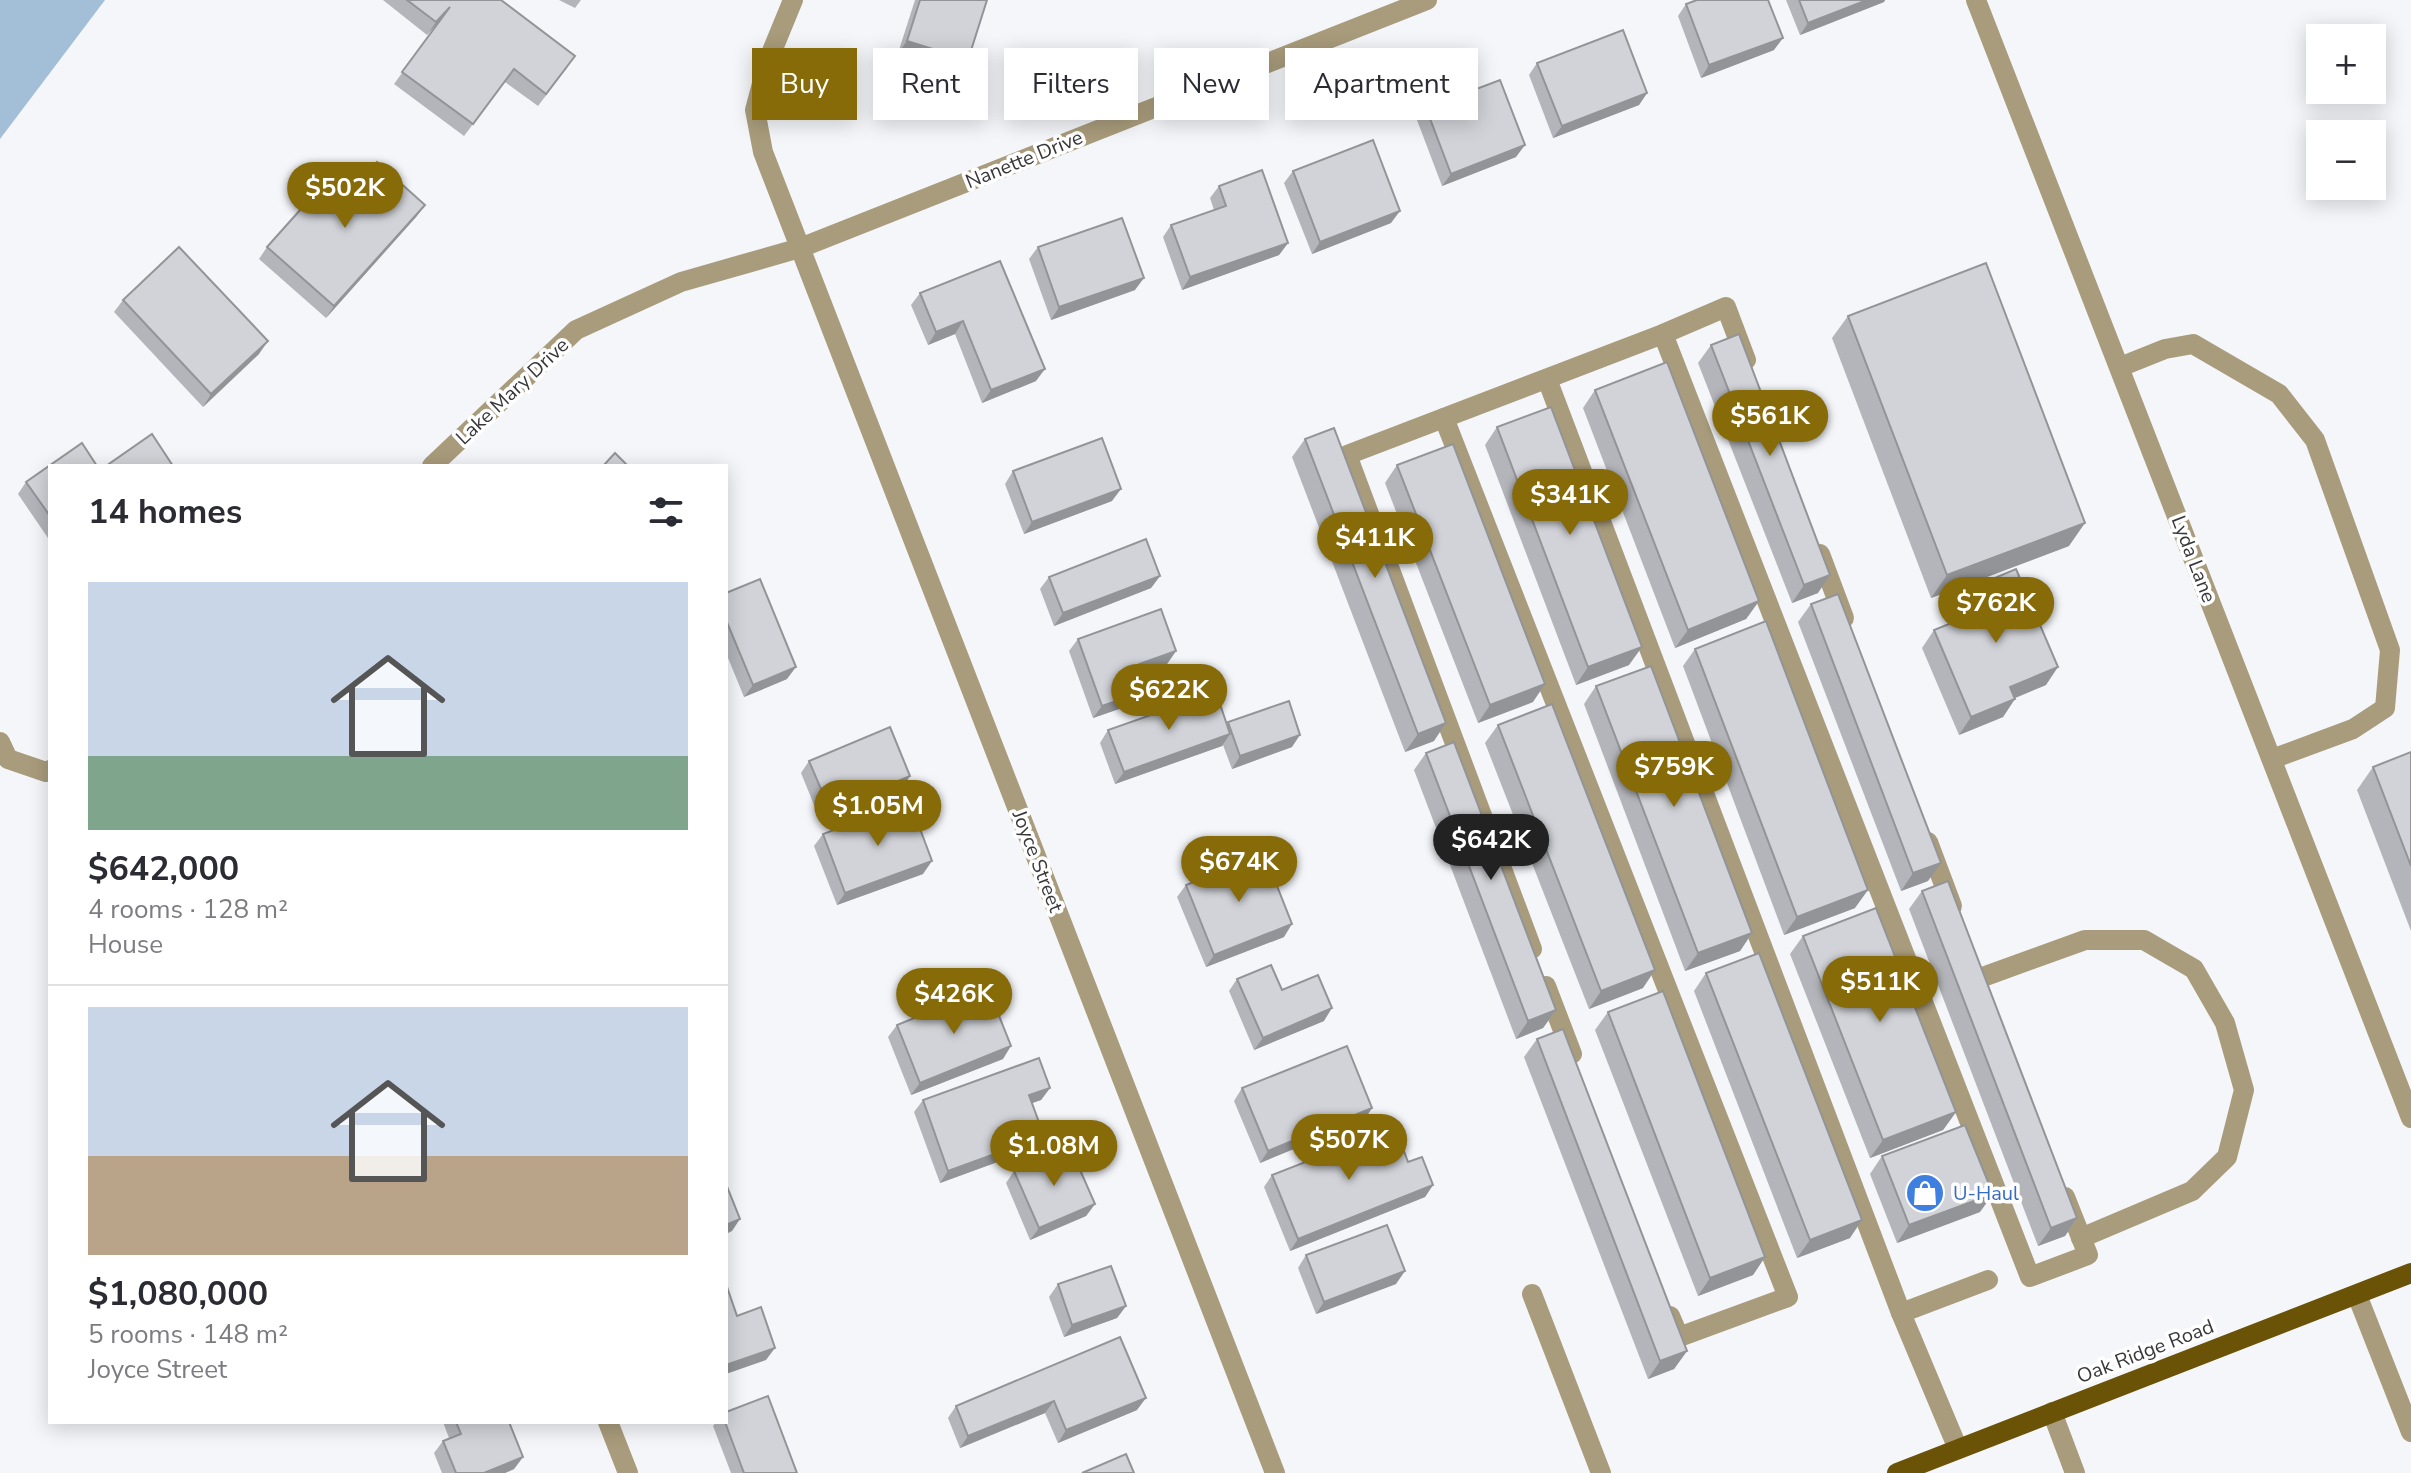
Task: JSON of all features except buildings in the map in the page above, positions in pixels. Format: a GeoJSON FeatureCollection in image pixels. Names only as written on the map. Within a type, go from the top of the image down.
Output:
{"type":"FeatureCollection","features":[{"type":"Feature","properties":{"kind":"main road","name":"Oak Ridge Road"},"geometry":{"type":"LineString","coordinates":[[1897,1473],[2411,1273]]}},
{"type":"Feature","properties":{"kind":"street"},"geometry":{"type":"LineString","coordinates":[[793,0],[768,61],[755,110],[763,152],[800,248]]}},
{"type":"Feature","properties":{"kind":"street","name":"Nanette Drive"},"geometry":{"type":"LineString","coordinates":[[800,248],[1427,0]]}},
{"type":"Feature","properties":{"kind":"street","name":"Lyda Lane"},"geometry":{"type":"LineString","coordinates":[[1976,0],[2411,1118]]}},
{"type":"Feature","properties":{"kind":"street","name":"Lake Mary Drive"},"geometry":{"type":"LineString","coordinates":[[434,464],[576,330],[681,282],[800,248]]}},
{"type":"Feature","properties":{"kind":"street","name":"Joyce Street"},"geometry":{"type":"LineString","coordinates":[[800,248],[1275,1473]]}},
{"type":"Feature","properties":{"kind":"street"},"geometry":{"type":"LineString","coordinates":[[1577,1068],[1347,455],[1726,307],[1755,381]]}},
{"type":"Feature","properties":{"kind":"street"},"geometry":{"type":"LineString","coordinates":[[1663,334],[2030,1277],[2088,1255],[2058,1180]]}},
{"type":"Feature","properties":{"kind":"street"},"geometry":{"type":"LineString","coordinates":[[2120,367],[2165,349],[2193,344],[2279,394],[2315,440],[2390,650],[2385,708],[2353,729],[2272,759]]}},
{"type":"Feature","properties":{"kind":"street"},"geometry":{"type":"LineString","coordinates":[[1547,379],[1901,1313],[1958,1449]]}},
{"type":"Feature","properties":{"kind":"street"},"geometry":{"type":"LineString","coordinates":[[1444,418],[1788,1297],[1679,1337],[1662,1292]]}},
{"type":"Feature","properties":{"kind":"street"},"geometry":{"type":"LineString","coordinates":[[1811,530],[1850,635]]}},
{"type":"Feature","properties":{"kind":"street"},"geometry":{"type":"LineString","coordinates":[[0,742],[8,759],[48,771]]}},
{"type":"Feature","properties":{"kind":"street"},"geometry":{"type":"LineString","coordinates":[[1923,829],[1957,919]]}},
{"type":"Feature","properties":{"kind":"street"},"geometry":{"type":"LineString","coordinates":[[1980,978],[2085,940],[2144,940],[2194,969],[2225,1023],[2244,1090],[2227,1157],[2192,1191],[2081,1238]]}},
{"type":"Feature","properties":{"kind":"street"},"geometry":{"type":"LineString","coordinates":[[1901,1313],[1988,1280]]}},
{"type":"Feature","properties":{"kind":"street"},"geometry":{"type":"LineString","coordinates":[[1532,1294],[1601,1473]]}},
{"type":"Feature","properties":{"kind":"street"},"geometry":{"type":"LineString","coordinates":[[2357,1295],[2411,1432]]}},
{"type":"Feature","properties":{"kind":"street"},"geometry":{"type":"LineString","coordinates":[[2052,1412],[2075,1473]]}},
{"type":"Feature","properties":{"kind":"street"},"geometry":{"type":"LineString","coordinates":[[609,1424],[628,1473]]}},
{"type":"Feature","properties":{"kind":"water"},"geometry":{"type":"Polygon","coordinates":[[[0,0],[105,0],[0,139],[0,0]]]}},
{"type":"Feature","properties":{"kind":"place","name":"U-Haul"},"geometry":{"type":"Point","coordinates":[1925,1193]}}]}
